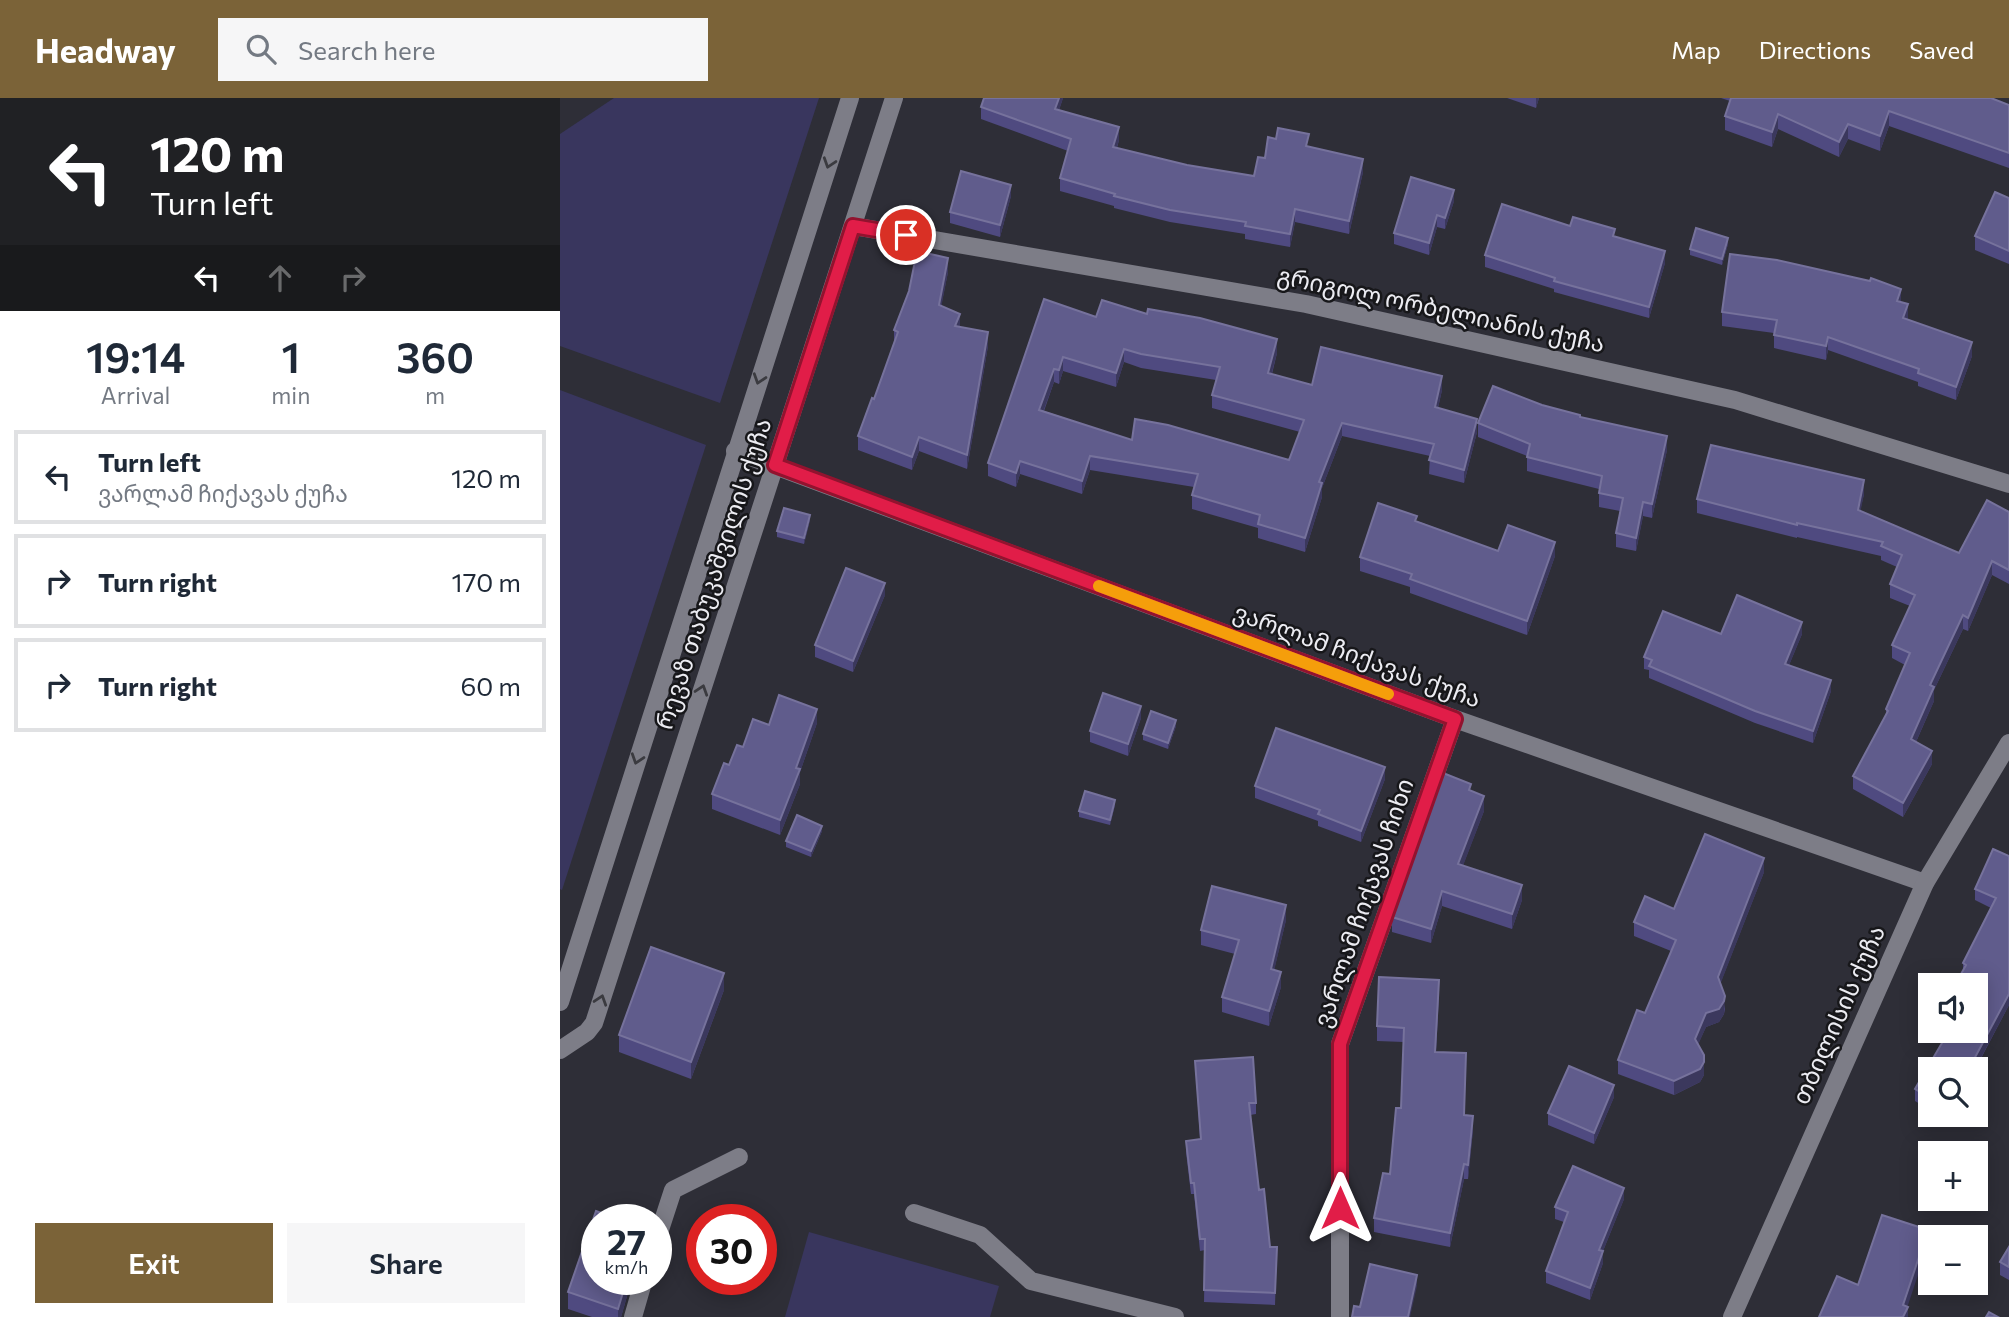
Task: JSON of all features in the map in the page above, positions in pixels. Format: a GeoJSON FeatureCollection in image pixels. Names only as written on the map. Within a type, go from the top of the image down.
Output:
{"type":"FeatureCollection","features":[{"type":"Feature","properties":{"kind":"street","name":"რევაზ თაბუკაშვილის ქუჩა"},"geometry":{"type":"LineString","coordinates":[[560,1002],[850,98]]}},
{"type":"Feature","properties":{"kind":"street","name":"რევაზ თაბუკაშვილის ქუჩა"},"geometry":{"type":"LineString","coordinates":[[560,1050],[587,1032],[594,1023],[894,98]]}},
{"type":"Feature","properties":{"kind":"street","name":"გრიგოლ ორბელიანის ქუჩა"},"geometry":{"type":"LineString","coordinates":[[853,226],[1319,307],[1735,400],[2009,484]]}},
{"type":"Feature","properties":{"kind":"street","name":"ვარლამ ჩიქავას ქუჩა"},"geometry":{"type":"LineString","coordinates":[[735,451],[1455,719],[1925,883]]}},
{"type":"Feature","properties":{"kind":"street","name":"ვარლამ ჩიქავას ჩიხი"},"geometry":{"type":"LineString","coordinates":[[1340,1317],[1340,1044],[1455,719]]}},
{"type":"Feature","properties":{"kind":"street","name":"თბილისის ქუჩა"},"geometry":{"type":"LineString","coordinates":[[1732,1317],[1925,883],[2009,743]]}},
{"type":"Feature","properties":{"kind":"street"},"geometry":{"type":"LineString","coordinates":[[668,1204],[673,1190],[738,1157]]}},
{"type":"Feature","properties":{"kind":"street"},"geometry":{"type":"LineString","coordinates":[[914,1213],[980,1235],[1031,1280],[1175,1317]]}},
{"type":"Feature","properties":{"kind":"street"},"geometry":{"type":"LineString","coordinates":[[633,1317],[640,1295]]}},
{"type":"Feature","properties":{"kind":"shaded area"},"geometry":{"type":"Polygon","coordinates":[[[614,98],[819,98],[720,403],[560,346],[560,134],[614,98]]]}},
{"type":"Feature","properties":{"kind":"shaded area"},"geometry":{"type":"Polygon","coordinates":[[[560,390],[706,445],[562,890],[560,889],[560,390]]]}},
{"type":"Feature","properties":{"kind":"shaded area"},"geometry":{"type":"Polygon","coordinates":[[[809,1232],[999,1286],[990,1317],[785,1317],[809,1232]]]}},
{"type":"Feature","properties":{"kind":"building"},"geometry":{"type":"Polygon","coordinates":[[[984,98],[1059,98],[1055,109],[1119,127],[1113,147],[1187,165],[1254,176],[1258,157],[1265,158],[1268,137],[1276,139],[1278,128],[1309,134],[1306,146],[1363,159],[1349,221],[1295,209],[1290,234],[1245,226],[1246,222],[1170,210],[1114,196],[1115,194],[1060,178],[1071,139],[981,107],[984,98]]]}},
{"type":"Feature","properties":{"kind":"building"},"geometry":{"type":"Polygon","coordinates":[[[1731,98],[1991,98],[2009,105],[2009,153],[1889,111],[1880,136],[1848,124],[1839,142],[1778,114],[1772,132],[1725,116],[1731,98]]]}},
{"type":"Feature","properties":{"kind":"building"},"geometry":{"type":"Polygon","coordinates":[[[961,171],[1011,185],[1000,225],[950,212],[961,171]]]}},
{"type":"Feature","properties":{"kind":"building"},"geometry":{"type":"Polygon","coordinates":[[[1411,177],[1454,190],[1445,218],[1437,215],[1429,243],[1394,233],[1411,177]]]}},
{"type":"Feature","properties":{"kind":"building"},"geometry":{"type":"Polygon","coordinates":[[[1995,192],[2009,198],[2009,251],[1975,236],[1995,192]]]}},
{"type":"Feature","properties":{"kind":"building"},"geometry":{"type":"Polygon","coordinates":[[[1502,204],[1570,226],[1573,217],[1615,229],[1613,236],[1665,251],[1649,307],[1554,281],[1555,278],[1485,255],[1502,204]]]}},
{"type":"Feature","properties":{"kind":"building"},"geometry":{"type":"Polygon","coordinates":[[[1696,228],[1728,238],[1722,259],[1690,249],[1696,228]]]}},
{"type":"Feature","properties":{"kind":"building"},"geometry":{"type":"Polygon","coordinates":[[[917,251],[948,258],[939,305],[960,314],[955,326],[988,332],[967,455],[919,437],[912,457],[858,436],[898,332],[894,330],[909,291],[917,251]]]}},
{"type":"Feature","properties":{"kind":"building"},"geometry":{"type":"Polygon","coordinates":[[[1730,254],[1777,260],[1870,281],[1871,278],[1901,289],[1897,301],[1908,304],[1903,318],[1972,342],[1956,387],[1918,373],[1919,369],[1828,337],[1826,346],[1774,335],[1777,320],[1722,312],[1730,254]]]}},
{"type":"Feature","properties":{"kind":"building"},"geometry":{"type":"Polygon","coordinates":[[[1044,299],[1096,317],[1102,300],[1147,314],[1148,309],[1200,318],[1277,339],[1268,373],[1312,385],[1321,347],[1442,376],[1435,407],[1477,419],[1464,470],[1429,460],[1434,444],[1342,423],[1319,482],[1322,483],[1305,538],[1258,524],[1260,515],[1192,495],[1198,474],[1090,456],[1082,481],[1020,461],[1016,473],[988,463],[1044,299]],[[1124,349],[1116,373],[1063,357],[1059,370],[1054,369],[1039,410],[1132,440],[1135,419],[1168,425],[1289,460],[1304,420],[1212,395],[1220,367],[1124,349]]]}},
{"type":"Feature","properties":{"kind":"building"},"geometry":{"type":"Polygon","coordinates":[[[1493,386],[1580,417],[1667,436],[1652,504],[1643,502],[1636,538],[1616,533],[1623,498],[1599,493],[1602,476],[1527,457],[1530,444],[1478,423],[1493,386]]]}},
{"type":"Feature","properties":{"kind":"building"},"geometry":{"type":"Polygon","coordinates":[[[1711,445],[1864,480],[1858,510],[1959,553],[1987,500],[2009,512],[2009,570],[1992,561],[1968,618],[1963,615],[1930,685],[1934,687],[1911,739],[1932,751],[1903,803],[1853,776],[1888,711],[1886,709],[1910,653],[1892,645],[1915,595],[1890,584],[1902,555],[1881,546],[1883,542],[1797,525],[1697,499],[1711,445]]]}},
{"type":"Feature","properties":{"kind":"building"},"geometry":{"type":"Polygon","coordinates":[[[1378,503],[1417,516],[1415,521],[1498,551],[1508,525],[1555,542],[1527,621],[1410,579],[1412,574],[1360,557],[1378,503]]]}},
{"type":"Feature","properties":{"kind":"building"},"geometry":{"type":"Polygon","coordinates":[[[784,508],[810,515],[804,538],[777,531],[784,508]]]}},
{"type":"Feature","properties":{"kind":"building"},"geometry":{"type":"Polygon","coordinates":[[[846,568],[885,583],[853,661],[815,645],[846,568]]]}},
{"type":"Feature","properties":{"kind":"building"},"geometry":{"type":"Polygon","coordinates":[[[1737,595],[1802,622],[1785,664],[1831,680],[1813,731],[1755,711],[1649,666],[1652,660],[1644,657],[1663,611],[1721,634],[1737,595]]]}},
{"type":"Feature","properties":{"kind":"building"},"geometry":{"type":"Polygon","coordinates":[[[1103,693],[1141,706],[1128,744],[1090,731],[1103,693]]]}},
{"type":"Feature","properties":{"kind":"building"},"geometry":{"type":"Polygon","coordinates":[[[779,695],[817,709],[796,768],[800,769],[780,820],[712,794],[724,763],[729,765],[737,745],[743,747],[753,719],[769,725],[779,695]]]}},
{"type":"Feature","properties":{"kind":"building"},"geometry":{"type":"Polygon","coordinates":[[[1151,711],[1176,720],[1168,743],[1143,734],[1151,711]]]}},
{"type":"Feature","properties":{"kind":"building"},"geometry":{"type":"Polygon","coordinates":[[[1276,728],[1385,767],[1361,831],[1318,814],[1320,810],[1255,786],[1276,728]]]}},
{"type":"Feature","properties":{"kind":"building"},"geometry":{"type":"Polygon","coordinates":[[[1443,773],[1471,784],[1469,790],[1484,796],[1458,864],[1522,885],[1512,914],[1442,891],[1431,929],[1392,917],[1443,773]]]}},
{"type":"Feature","properties":{"kind":"building"},"geometry":{"type":"Polygon","coordinates":[[[1085,791],[1115,800],[1110,820],[1079,811],[1085,791]]]}},
{"type":"Feature","properties":{"kind":"building"},"geometry":{"type":"Polygon","coordinates":[[[797,815],[822,826],[811,851],[786,841],[797,815]]]}},
{"type":"Feature","properties":{"kind":"building"},"geometry":{"type":"Polygon","coordinates":[[[1705,834],[1764,858],[1718,977],[1725,996],[1724,1001],[1719,1009],[1706,1013],[1695,1039],[1704,1055],[1704,1062],[1700,1069],[1674,1081],[1618,1060],[1637,1010],[1645,1013],[1676,940],[1634,922],[1645,896],[1674,909],[1705,834]]]}},
{"type":"Feature","properties":{"kind":"building"},"geometry":{"type":"Polygon","coordinates":[[[1993,849],[2009,856],[2009,994],[1988,1033],[1988,973],[1962,973],[1966,965],[1963,963],[1996,898],[1975,889],[1993,849]]]}},
{"type":"Feature","properties":{"kind":"building"},"geometry":{"type":"Polygon","coordinates":[[[1212,886],[1286,905],[1271,969],[1281,972],[1269,1011],[1222,997],[1239,940],[1201,930],[1212,886]]]}},
{"type":"Feature","properties":{"kind":"building"},"geometry":{"type":"Polygon","coordinates":[[[651,947],[724,973],[691,1062],[619,1035],[651,947]]]}},
{"type":"Feature","properties":{"kind":"building"},"geometry":{"type":"Polygon","coordinates":[[[1379,977],[1439,980],[1435,1052],[1466,1053],[1464,1115],[1473,1116],[1468,1165],[1464,1164],[1450,1233],[1374,1218],[1383,1173],[1390,1174],[1396,1108],[1401,1108],[1404,1028],[1377,1026],[1379,977]]]}},
{"type":"Feature","properties":{"kind":"building"},"geometry":{"type":"Polygon","coordinates":[[[1942,1043],[1983,1043],[1975,1057],[1934,1057],[1942,1043]]]}},
{"type":"Feature","properties":{"kind":"building"},"geometry":{"type":"Polygon","coordinates":[[[1253,1057],[1256,1103],[1249,1103],[1259,1190],[1264,1189],[1270,1247],[1277,1247],[1275,1293],[1204,1290],[1205,1239],[1200,1239],[1186,1141],[1201,1139],[1195,1061],[1253,1057]]]}},
{"type":"Feature","properties":{"kind":"building"},"geometry":{"type":"Polygon","coordinates":[[[1569,1066],[1614,1085],[1594,1133],[1548,1113],[1569,1066]]]}},
{"type":"Feature","properties":{"kind":"building"},"geometry":{"type":"Polygon","coordinates":[[[1573,1166],[1624,1188],[1599,1250],[1603,1251],[1590,1288],[1546,1271],[1568,1212],[1555,1207],[1573,1166]]]}},
{"type":"Feature","properties":{"kind":"building"},"geometry":{"type":"Polygon","coordinates":[[[1882,1215],[1918,1227],[1918,1260],[1903,1305],[1908,1307],[1903,1317],[1819,1317],[1837,1276],[1858,1285],[1882,1215]]]}},
{"type":"Feature","properties":{"kind":"building"},"geometry":{"type":"Polygon","coordinates":[[[2009,1247],[2009,1267],[2000,1262],[2009,1247]]]}},
{"type":"Feature","properties":{"kind":"building"},"geometry":{"type":"Polygon","coordinates":[[[581,1254],[581,1295],[622,1295],[618,1309],[568,1292],[581,1254]]]}},
{"type":"Feature","properties":{"kind":"building"},"geometry":{"type":"Polygon","coordinates":[[[1370,1264],[1417,1275],[1408,1317],[1352,1317],[1354,1306],[1360,1307],[1370,1264]]]}},
{"type":"Feature","properties":{"kind":"slow traffic"},"geometry":{"type":"LineString","coordinates":[[1099,586],[1388,694]]}},
{"type":"Feature","properties":{"kind":"route"},"geometry":{"type":"LineString","coordinates":[[906,235],[853,226],[775,465],[1455,719],[1340,1044],[1340,1208]]}}]}
